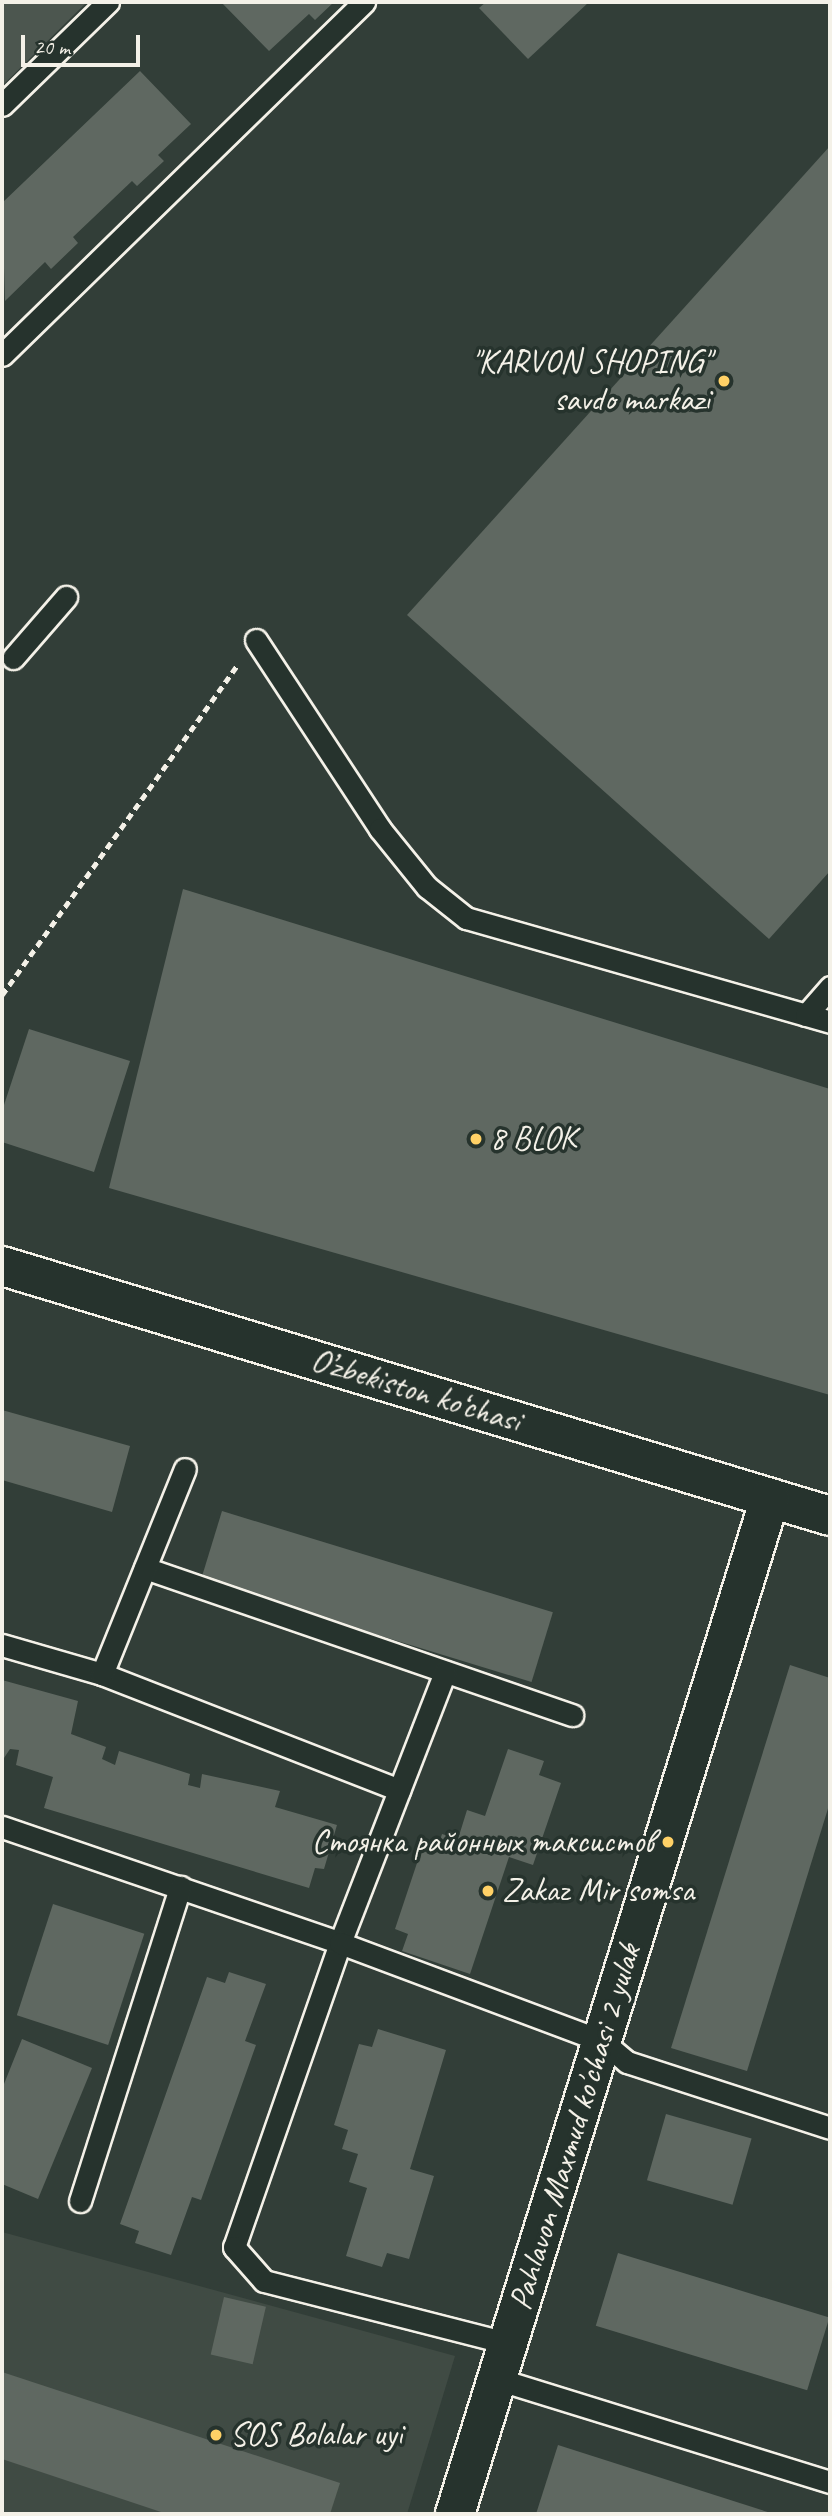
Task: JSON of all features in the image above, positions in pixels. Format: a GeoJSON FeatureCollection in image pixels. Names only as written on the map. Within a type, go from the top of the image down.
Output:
{"type":"FeatureCollection","features":[{"type":"Feature","properties":{"kind":"street","name":"O’zbekiston ko‘chasi"},"geometry":{"type":"LineString","coordinates":[[2,1266],[830,1516]]}},
{"type":"Feature","properties":{"kind":"street","name":"Pahlavon Maxmud ko'chasi 2 yulak"},"geometry":{"type":"LineString","coordinates":[[455,2514],[769,1498]]}},
{"type":"Feature","properties":{"kind":"lane"},"geometry":{"type":"LineString","coordinates":[[2,105],[108,2]]}},
{"type":"Feature","properties":{"kind":"lane"},"geometry":{"type":"LineString","coordinates":[[2,355],[364,2]]}},
{"type":"Feature","properties":{"kind":"lane"},"geometry":{"type":"LineString","coordinates":[[13,658],[66,597]]}},
{"type":"Feature","properties":{"kind":"lane"},"geometry":{"type":"LineString","coordinates":[[256,640],[380,829],[427,887],[466,918],[830,1022]]}},
{"type":"Feature","properties":{"kind":"lane"},"geometry":{"type":"LineString","coordinates":[[806,1015],[830,987]]}},
{"type":"Feature","properties":{"kind":"lane"},"geometry":{"type":"LineString","coordinates":[[102,1674],[185,1469]]}},
{"type":"Feature","properties":{"kind":"lane"},"geometry":{"type":"LineString","coordinates":[[145,1568],[572,1715]]}},
{"type":"Feature","properties":{"kind":"lane"},"geometry":{"type":"LineString","coordinates":[[2,1645],[102,1674],[399,1790]]}},
{"type":"Feature","properties":{"kind":"lane"},"geometry":{"type":"LineString","coordinates":[[445,1672],[341,1943],[234,2247],[264,2281],[508,2343]]}},
{"type":"Feature","properties":{"kind":"lane"},"geometry":{"type":"LineString","coordinates":[[2,1827],[341,1943],[602,2041],[627,2062],[830,2129]]}},
{"type":"Feature","properties":{"kind":"lane"},"geometry":{"type":"LineString","coordinates":[[80,2201],[180,1887]]}},
{"type":"Feature","properties":{"kind":"lane"},"geometry":{"type":"LineString","coordinates":[[497,2379],[830,2482]]}},
{"type":"Feature","properties":{"kind":"path"},"geometry":{"type":"LineString","coordinates":[[2,995],[256,640]]}},
{"type":"Feature","properties":{"kind":"shaded area"},"geometry":{"type":"Polygon","coordinates":[[[2,2],[87,2],[2,86],[2,2]]]}},
{"type":"Feature","properties":{"kind":"shaded area","name":"SOS Bolalar uyi"},"geometry":{"type":"Polygon","coordinates":[[[2,2232],[455,2356],[407,2514],[2,2514],[2,2232]]]}},
{"type":"Feature","properties":{"kind":"building"},"geometry":{"type":"Polygon","coordinates":[[[221,2],[334,2],[315,20],[309,14],[269,51],[221,2]]]}},
{"type":"Feature","properties":{"kind":"building"},"geometry":{"type":"Polygon","coordinates":[[[486,2],[589,2],[528,59],[479,8],[486,2]]]}},
{"type":"Feature","properties":{"kind":"building"},"geometry":{"type":"Polygon","coordinates":[[[140,71],[191,124],[158,155],[164,161],[137,186],[132,181],[73,237],[78,243],[51,269],[45,262],[5,301],[2,203],[140,71]]]}},
{"type":"Feature","properties":{"kind":"building","name":"\"KARVON SHOPING\" savdo markazi"},"geometry":{"type":"Polygon","coordinates":[[[830,146],[830,871],[769,939],[407,615],[830,146]]]}},
{"type":"Feature","properties":{"kind":"building","name":"8 BLOK"},"geometry":{"type":"Polygon","coordinates":[[[183,889],[830,1089],[830,1395],[109,1188],[183,889]]]}},
{"type":"Feature","properties":{"kind":"building"},"geometry":{"type":"Polygon","coordinates":[[[29,1029],[130,1061],[94,1172],[2,1142],[2,1111],[29,1029]]]}},
{"type":"Feature","properties":{"kind":"building"},"geometry":{"type":"Polygon","coordinates":[[[2,1410],[130,1446],[112,1512],[2,1480],[2,1410]]]}},
{"type":"Feature","properties":{"kind":"building"},"geometry":{"type":"Polygon","coordinates":[[[222,1511],[553,1612],[532,1682],[201,1581],[222,1511]]]}},
{"type":"Feature","properties":{"kind":"building"},"geometry":{"type":"Polygon","coordinates":[[[790,1665],[830,1678],[830,1802],[747,2071],[671,2048],[790,1665]]]}},
{"type":"Feature","properties":{"kind":"building"},"geometry":{"type":"Polygon","coordinates":[[[2,1680],[78,1701],[71,1734],[106,1747],[102,1759],[115,1765],[119,1751],[190,1774],[188,1785],[200,1788],[202,1774],[280,1791],[275,1807],[337,1825],[324,1869],[315,1868],[309,1888],[44,1808],[53,1777],[16,1765],[19,1750],[10,1749],[2,1761],[2,1680]]]}},
{"type":"Feature","properties":{"kind":"building"},"geometry":{"type":"Polygon","coordinates":[[[508,1749],[544,1761],[539,1775],[561,1783],[533,1865],[509,1857],[470,1974],[402,1951],[408,1934],[395,1929],[422,1848],[436,1853],[442,1834],[458,1839],[467,1810],[485,1816],[508,1749]]]}},
{"type":"Feature","properties":{"kind":"building"},"geometry":{"type":"Polygon","coordinates":[[[53,1904],[144,1934],[108,2045],[17,2015],[53,1904]]]}},
{"type":"Feature","properties":{"kind":"building"},"geometry":{"type":"Polygon","coordinates":[[[229,1972],[266,1984],[245,2041],[256,2045],[201,2200],[192,2197],[171,2255],[135,2243],[139,2231],[120,2224],[207,1977],[225,1983],[229,1972]]]}},
{"type":"Feature","properties":{"kind":"building"},"geometry":{"type":"Polygon","coordinates":[[[378,2029],[446,2050],[410,2169],[434,2176],[409,2259],[387,2253],[382,2267],[346,2256],[367,2188],[349,2182],[358,2154],[342,2149],[348,2130],[334,2125],[359,2044],[372,2047],[378,2029]]]}},
{"type":"Feature","properties":{"kind":"building"},"geometry":{"type":"Polygon","coordinates":[[[22,2039],[92,2068],[38,2199],[2,2184],[2,2089],[22,2039]]]}},
{"type":"Feature","properties":{"kind":"building"},"geometry":{"type":"Polygon","coordinates":[[[666,2114],[752,2139],[733,2205],[647,2180],[666,2114]]]}},
{"type":"Feature","properties":{"kind":"building"},"geometry":{"type":"Polygon","coordinates":[[[618,2253],[829,2318],[807,2390],[596,2326],[618,2253]]]}},
{"type":"Feature","properties":{"kind":"building"},"geometry":{"type":"Polygon","coordinates":[[[224,2297],[266,2307],[253,2364],[211,2354],[224,2297]]]}},
{"type":"Feature","properties":{"kind":"building","name":"SOS Bolalar uyi"},"geometry":{"type":"Polygon","coordinates":[[[2,2372],[340,2483],[330,2514],[167,2514],[2,2459],[2,2372]]]}},
{"type":"Feature","properties":{"kind":"building"},"geometry":{"type":"Polygon","coordinates":[[[558,2445],[774,2514],[536,2514],[558,2445]]]}},
{"type":"Feature","properties":{"kind":"place","name":"\"KARVON SHOPING\" savdo markazi"},"geometry":{"type":"Point","coordinates":[724,381]}},
{"type":"Feature","properties":{"kind":"place","name":"8 BLOK"},"geometry":{"type":"Point","coordinates":[476,1139]}},
{"type":"Feature","properties":{"kind":"place","name":"Стоянка районных таксистов"},"geometry":{"type":"Point","coordinates":[668,1842]}},
{"type":"Feature","properties":{"kind":"place","name":"Zakaz Mir somsa"},"geometry":{"type":"Point","coordinates":[488,1891]}},
{"type":"Feature","properties":{"kind":"place","name":"SOS Bolalar uyi"},"geometry":{"type":"Point","coordinates":[216,2435]}}]}
